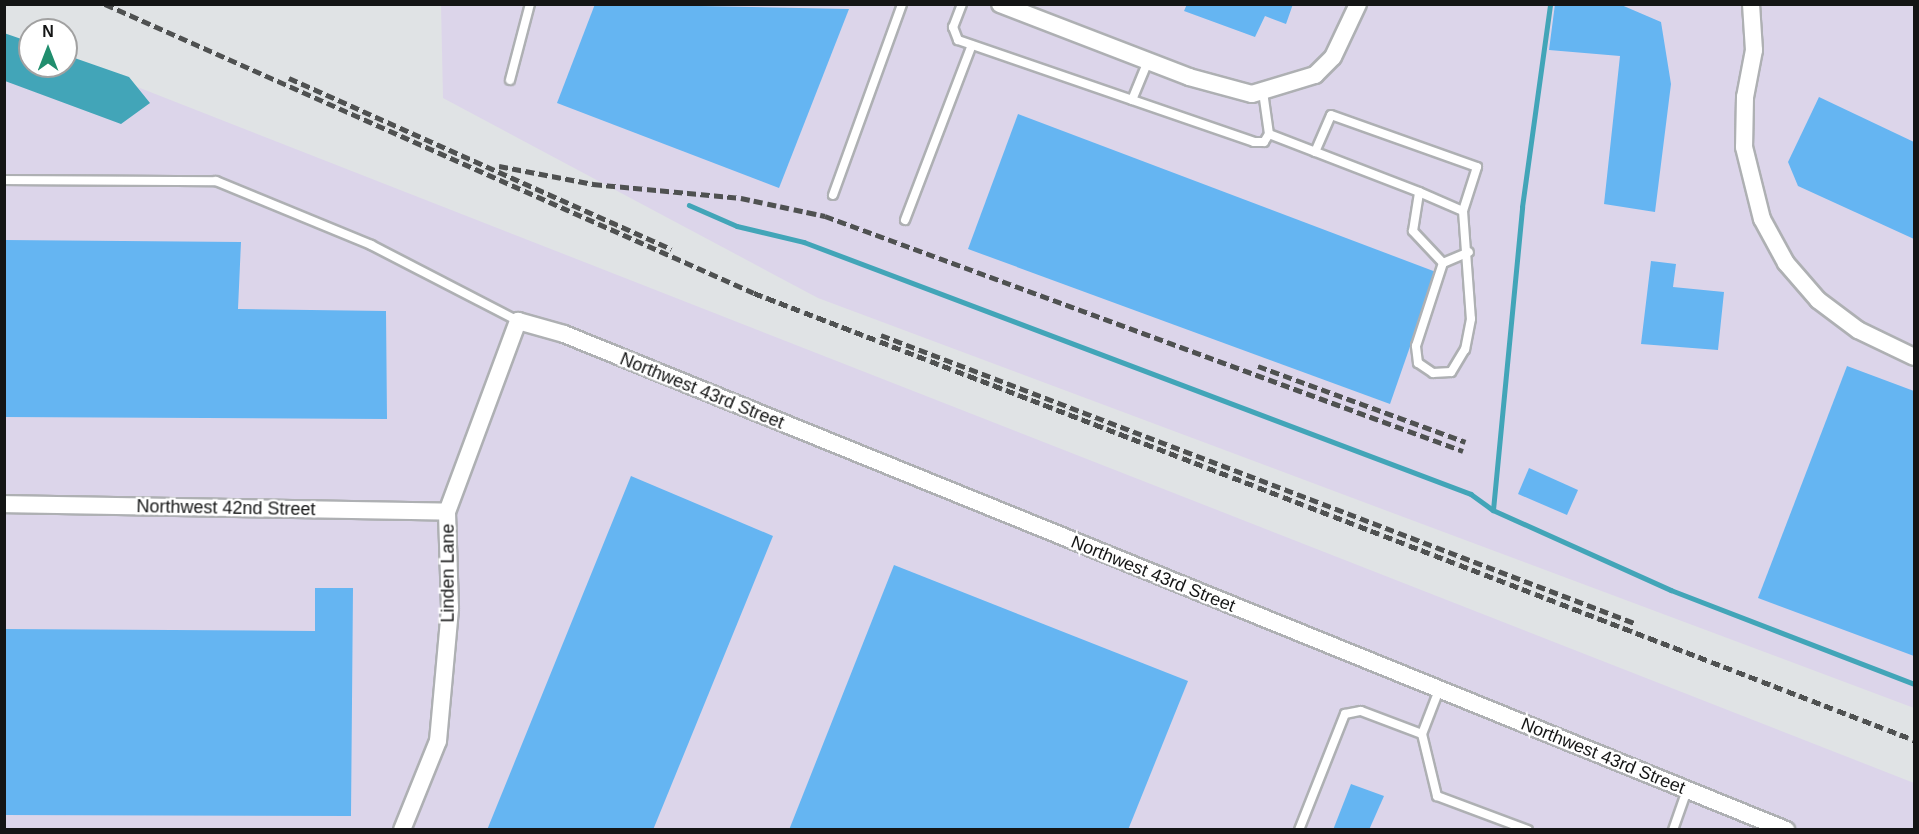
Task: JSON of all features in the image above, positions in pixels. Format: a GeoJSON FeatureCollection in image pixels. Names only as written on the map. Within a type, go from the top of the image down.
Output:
{"type":"FeatureCollection","features":[{"type":"Feature","properties":{"kind":"street"},"geometry":{"type":"LineString","coordinates":[[1000,4],[1228,90],[1263,92],[1315,75],[1333,57],[1358,4]]}},
{"type":"Feature","properties":{"kind":"street"},"geometry":{"type":"LineString","coordinates":[[1750,4],[1755,28],[1744,147],[1762,219],[1786,262],[1818,300],[1858,330],[1914,357]]}},
{"type":"Feature","properties":{"kind":"street","name":"Linden Lane"},"geometry":{"type":"LineString","coordinates":[[402,830],[438,741],[450,608],[447,512],[518,321]]}},
{"type":"Feature","properties":{"kind":"street","name":"Northwest 43rd Street"},"geometry":{"type":"LineString","coordinates":[[518,321],[564,334],[1786,830]]}},
{"type":"Feature","properties":{"kind":"street","name":"Northwest 42nd Street"},"geometry":{"type":"LineString","coordinates":[[4,504],[447,512]]}},
{"type":"Feature","properties":{"kind":"lane"},"geometry":{"type":"LineString","coordinates":[[510,80],[530,4]]}},
{"type":"Feature","properties":{"kind":"lane"},"geometry":{"type":"LineString","coordinates":[[833,195],[902,4]]}},
{"type":"Feature","properties":{"kind":"lane"},"geometry":{"type":"LineString","coordinates":[[962,4],[954,34],[972,45],[1254,142],[1264,142],[1269,134],[1263,92]]}},
{"type":"Feature","properties":{"kind":"lane"},"geometry":{"type":"LineString","coordinates":[[904,220],[972,45]]}},
{"type":"Feature","properties":{"kind":"lane"},"geometry":{"type":"LineString","coordinates":[[1132,100],[1148,61]]}},
{"type":"Feature","properties":{"kind":"lane"},"geometry":{"type":"LineString","coordinates":[[1315,152],[1331,115],[1477,167],[1463,211],[1468,252],[1471,319],[1465,349],[1451,372],[1433,373],[1418,363],[1416,346],[1443,263],[1468,252]]}},
{"type":"Feature","properties":{"kind":"lane"},"geometry":{"type":"LineString","coordinates":[[1269,134],[1463,211]]}},
{"type":"Feature","properties":{"kind":"lane"},"geometry":{"type":"LineString","coordinates":[[4,180],[216,181],[371,245],[518,321]]}},
{"type":"Feature","properties":{"kind":"lane"},"geometry":{"type":"LineString","coordinates":[[1419,192],[1413,231],[1443,263]]}},
{"type":"Feature","properties":{"kind":"lane"},"geometry":{"type":"LineString","coordinates":[[1439,690],[1422,734],[1437,796],[1528,830]]}},
{"type":"Feature","properties":{"kind":"lane"},"geometry":{"type":"LineString","coordinates":[[1299,830],[1345,714],[1361,711],[1422,734]]}},
{"type":"Feature","properties":{"kind":"lane"},"geometry":{"type":"LineString","coordinates":[[1672,830],[1687,790]]}},
{"type":"Feature","properties":{"kind":"shaded area"},"geometry":{"type":"Polygon","coordinates":[[[441,5],[1914,6],[1914,708],[818,298],[443,98],[441,5]]]}},
{"type":"Feature","properties":{"kind":"shaded area"},"geometry":{"type":"Polygon","coordinates":[[[4,35],[18,52],[18,78],[78,78],[78,64],[1914,783],[1914,829],[5,829],[4,35]]]}},
{"type":"Feature","properties":{"kind":"water"},"geometry":{"type":"Polygon","coordinates":[[[4,33],[18,38],[18,78],[78,78],[78,59],[129,77],[150,103],[121,124],[5,81],[4,33]]]}},
{"type":"Feature","properties":{"kind":"building"},"geometry":{"type":"Polygon","coordinates":[[[595,4],[849,9],[779,188],[557,103],[595,4]]]}},
{"type":"Feature","properties":{"kind":"building"},"geometry":{"type":"Polygon","coordinates":[[[1187,4],[1293,4],[1286,24],[1265,16],[1255,37],[1184,11],[1187,4]]]}},
{"type":"Feature","properties":{"kind":"building"},"geometry":{"type":"Polygon","coordinates":[[[1555,4],[1619,4],[1661,22],[1671,84],[1655,212],[1604,204],[1620,56],[1549,50],[1555,4]]]}},
{"type":"Feature","properties":{"kind":"building"},"geometry":{"type":"Polygon","coordinates":[[[1819,97],[1914,142],[1914,239],[1798,186],[1788,162],[1819,97]]]}},
{"type":"Feature","properties":{"kind":"building"},"geometry":{"type":"Polygon","coordinates":[[[1018,114],[1436,272],[1390,404],[968,249],[1018,114]]]}},
{"type":"Feature","properties":{"kind":"building"},"geometry":{"type":"Polygon","coordinates":[[[4,240],[241,242],[238,309],[386,311],[387,419],[4,417],[4,240]]]}},
{"type":"Feature","properties":{"kind":"building"},"geometry":{"type":"Polygon","coordinates":[[[1651,261],[1676,264],[1673,287],[1724,292],[1718,350],[1641,344],[1651,261]]]}},
{"type":"Feature","properties":{"kind":"building"},"geometry":{"type":"Polygon","coordinates":[[[1847,366],[1914,391],[1914,656],[1758,598],[1847,366]]]}},
{"type":"Feature","properties":{"kind":"building"},"geometry":{"type":"Polygon","coordinates":[[[1529,468],[1578,490],[1567,515],[1518,494],[1529,468]]]}},
{"type":"Feature","properties":{"kind":"building"},"geometry":{"type":"Polygon","coordinates":[[[631,476],[773,536],[653,830],[487,830],[631,476]]]}},
{"type":"Feature","properties":{"kind":"building"},"geometry":{"type":"Polygon","coordinates":[[[894,565],[1188,681],[1128,830],[789,830],[894,565]]]}},
{"type":"Feature","properties":{"kind":"building"},"geometry":{"type":"Polygon","coordinates":[[[315,588],[353,588],[351,816],[4,815],[4,629],[315,631],[315,588]]]}},
{"type":"Feature","properties":{"kind":"building"},"geometry":{"type":"Polygon","coordinates":[[[1351,784],[1384,796],[1369,830],[1333,830],[1351,784]]]}},
{"type":"Feature","properties":{"kind":"waterway"},"geometry":{"type":"LineString","coordinates":[[1493,510],[1522,207],[1550,4]]}},
{"type":"Feature","properties":{"kind":"waterway"},"geometry":{"type":"LineString","coordinates":[[689,205],[737,226],[804,242],[1471,494],[1493,510],[1671,590],[1914,684]]}},
{"type":"Feature","properties":{"kind":"railway"},"geometry":{"type":"LineString","coordinates":[[105,4],[754,293],[1914,740]]}},
{"type":"Feature","properties":{"kind":"railway"},"geometry":{"type":"LineString","coordinates":[[289,78],[672,249]]}},
{"type":"Feature","properties":{"kind":"railway"},"geometry":{"type":"LineString","coordinates":[[499,166],[593,184],[741,198],[825,216],[1463,451]]}},
{"type":"Feature","properties":{"kind":"railway"},"geometry":{"type":"LineString","coordinates":[[881,335],[1637,624]]}},
{"type":"Feature","properties":{"kind":"railway"},"geometry":{"type":"LineString","coordinates":[[1258,366],[1466,442]]}}]}
